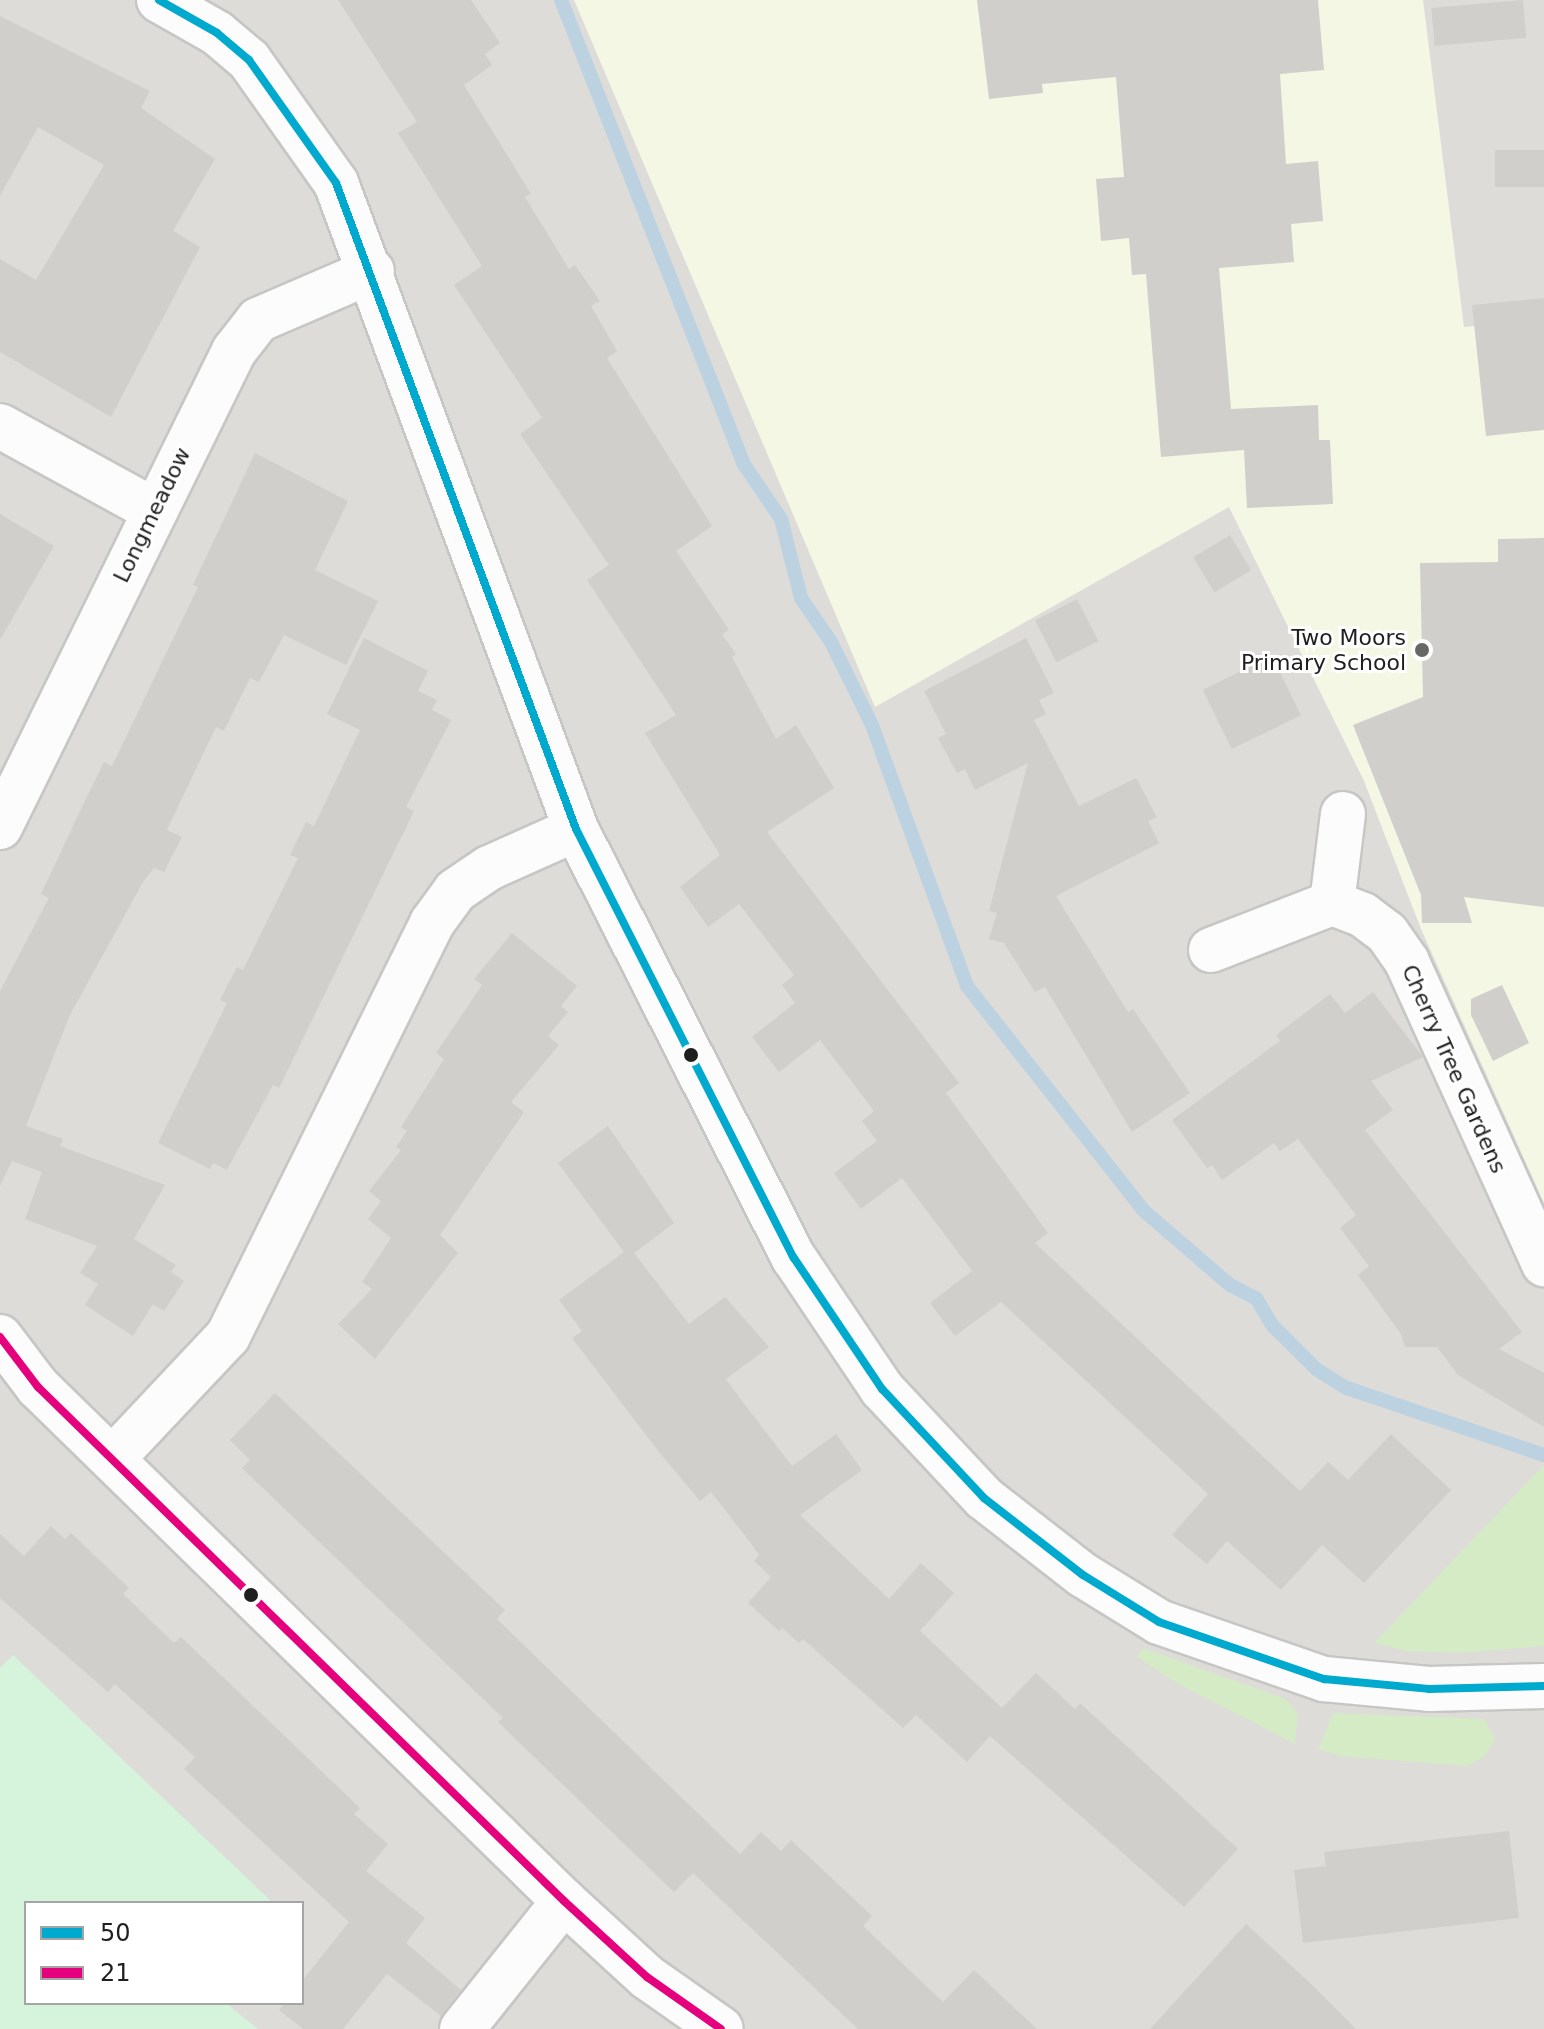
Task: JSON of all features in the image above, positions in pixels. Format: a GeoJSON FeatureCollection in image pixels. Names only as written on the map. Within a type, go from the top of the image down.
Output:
{"type":"FeatureCollection","features":[{"type":"Feature","properties":{"kind":"street"},"geometry":{"type":"LineString","coordinates":[[159,0],[217,33],[278,95],[336,183],[372,271],[576,829],[794,1258],[882,1389],[984,1498],[1083,1575],[1146,1614],[1266,1663],[1369,1686],[1544,1686]]}},
{"type":"Feature","properties":{"kind":"street","name":"Longmeadow"},"geometry":{"type":"LineString","coordinates":[[0,827],[234,351],[258,320],[372,271]]}},
{"type":"Feature","properties":{"kind":"street"},"geometry":{"type":"LineString","coordinates":[[0,426],[155,511]]}},
{"type":"Feature","properties":{"kind":"street"},"geometry":{"type":"LineString","coordinates":[[1211,950],[1332,903],[1343,814]]}},
{"type":"Feature","properties":{"kind":"street"},"geometry":{"type":"LineString","coordinates":[[114,1457],[228,1336],[432,923],[455,891],[489,868],[576,829]]}},
{"type":"Feature","properties":{"kind":"street","name":"Cherry Tree Gardens"},"geometry":{"type":"LineString","coordinates":[[1332,903],[1363,915],[1387,933],[1407,962],[1544,1264]]}},
{"type":"Feature","properties":{"kind":"street"},"geometry":{"type":"LineString","coordinates":[[4,1356],[114,1457],[564,1901],[647,1977],[721,2029]]}},
{"type":"Feature","properties":{"kind":"street"},"geometry":{"type":"LineString","coordinates":[[462,2029],[564,1901]]}},
{"type":"Feature","properties":{"kind":"shaded area"},"geometry":{"type":"Polygon","coordinates":[[[0,0],[1544,0],[1544,2029],[0,2029],[0,0]]]}},
{"type":"Feature","properties":{"kind":"shaded area","name":"Two Moors Primary School"},"geometry":{"type":"Polygon","coordinates":[[[574,0],[1423,0],[1464,327],[1544,320],[1544,1203],[1421,929],[1364,781],[1229,507],[875,707],[574,0]]]}},
{"type":"Feature","properties":{"kind":"green space"},"geometry":{"type":"Polygon","coordinates":[[[1544,1465],[1544,1646],[1458,1653],[1406,1651],[1374,1643],[1544,1465]]]}},
{"type":"Feature","properties":{"kind":"green space"},"geometry":{"type":"Polygon","coordinates":[[[1143,1648],[1286,1699],[1298,1714],[1295,1744],[1177,1683],[1137,1657],[1143,1648]]]}},
{"type":"Feature","properties":{"kind":"green space"},"geometry":{"type":"Polygon","coordinates":[[[13,1655],[271,1901],[24,1901],[24,2005],[228,2005],[258,2029],[0,2029],[0,1668],[13,1655]]]}},
{"type":"Feature","properties":{"kind":"green space"},"geometry":{"type":"Polygon","coordinates":[[[1333,1713],[1484,1719],[1495,1739],[1484,1757],[1467,1766],[1340,1756],[1318,1749],[1333,1713]]]}},
{"type":"Feature","properties":{"kind":"building"},"geometry":{"type":"Polygon","coordinates":[[[338,0],[471,0],[500,43],[485,54],[492,65],[464,85],[531,194],[525,197],[569,269],[575,265],[600,301],[591,306],[617,351],[607,358],[712,526],[676,551],[729,630],[722,634],[736,654],[732,657],[776,739],[796,725],[834,788],[767,832],[959,1083],[946,1093],[1048,1233],[1035,1243],[1300,1491],[1328,1462],[1348,1480],[1391,1434],[1451,1490],[1364,1583],[1322,1545],[1281,1590],[1227,1541],[1207,1564],[1172,1535],[1208,1494],[1001,1302],[955,1336],[930,1303],[972,1271],[902,1178],[861,1209],[834,1173],[877,1141],[862,1121],[874,1111],[820,1040],[779,1072],[752,1037],[795,1003],[782,985],[794,975],[739,904],[708,927],[680,887],[720,855],[645,733],[676,715],[587,580],[609,565],[520,434],[542,418],[454,285],[482,266],[398,133],[417,122],[338,0]]]}},
{"type":"Feature","properties":{"kind":"building"},"geometry":{"type":"Polygon","coordinates":[[[977,0],[1318,0],[1324,70],[1280,74],[1286,164],[1318,161],[1323,221],[1291,224],[1294,262],[1219,268],[1231,409],[1318,405],[1319,440],[1330,440],[1333,504],[1247,508],[1244,450],[1161,457],[1146,274],[1132,275],[1129,238],[1101,241],[1096,179],[1124,177],[1116,77],[1042,84],[1043,93],[989,99],[977,0]]]}},
{"type":"Feature","properties":{"kind":"building"},"geometry":{"type":"Polygon","coordinates":[[[1523,0],[1526,38],[1435,46],[1431,8],[1523,0]]]}},
{"type":"Feature","properties":{"kind":"building"},"geometry":{"type":"Polygon","coordinates":[[[0,16],[150,91],[141,108],[215,159],[173,231],[200,247],[111,417],[0,352],[0,259],[36,280],[104,165],[38,127],[0,196],[0,16]]]}},
{"type":"Feature","properties":{"kind":"building"},"geometry":{"type":"Polygon","coordinates":[[[1495,150],[1544,150],[1544,187],[1495,187],[1495,150]]]}},
{"type":"Feature","properties":{"kind":"building"},"geometry":{"type":"Polygon","coordinates":[[[1544,298],[1544,430],[1486,436],[1472,305],[1544,298]]]}},
{"type":"Feature","properties":{"kind":"building"},"geometry":{"type":"Polygon","coordinates":[[[255,453],[348,501],[315,570],[378,601],[346,665],[284,635],[259,682],[250,678],[224,731],[216,727],[167,830],[182,837],[164,872],[154,868],[143,882],[70,1015],[26,1126],[63,1139],[60,1146],[165,1185],[134,1239],[176,1265],[171,1272],[184,1281],[164,1311],[153,1304],[133,1336],[85,1305],[98,1284],[80,1273],[97,1246],[25,1219],[42,1172],[12,1161],[0,1186],[0,991],[49,898],[41,894],[104,762],[112,766],[198,587],[193,585],[255,453]]]}},
{"type":"Feature","properties":{"kind":"building"},"geometry":{"type":"Polygon","coordinates":[[[0,514],[54,546],[0,640],[0,514]]]}},
{"type":"Feature","properties":{"kind":"building"},"geometry":{"type":"Polygon","coordinates":[[[1230,535],[1251,570],[1214,592],[1193,557],[1230,535]]]}},
{"type":"Feature","properties":{"kind":"building"},"geometry":{"type":"Polygon","coordinates":[[[1544,538],[1544,907],[1464,897],[1472,923],[1422,923],[1421,895],[1353,725],[1423,697],[1420,563],[1498,562],[1498,539],[1544,538]]]}},
{"type":"Feature","properties":{"kind":"building"},"geometry":{"type":"Polygon","coordinates":[[[1077,599],[1098,641],[1056,662],[1035,620],[1077,599]]]}},
{"type":"Feature","properties":{"kind":"building"},"geometry":{"type":"Polygon","coordinates":[[[364,638],[428,671],[418,691],[437,700],[432,710],[451,720],[406,807],[414,811],[279,1088],[273,1085],[227,1170],[213,1163],[210,1169],[158,1143],[227,1003],[220,1000],[237,967],[243,970],[298,858],[290,855],[306,822],[314,826],[360,730],[327,714],[364,638]]]}},
{"type":"Feature","properties":{"kind":"building"},"geometry":{"type":"Polygon","coordinates":[[[1026,638],[1054,693],[1039,700],[1046,714],[1034,720],[1079,806],[1136,778],[1157,817],[1148,821],[1159,843],[1056,896],[1128,1012],[1133,1009],[1190,1093],[1132,1132],[1045,987],[1035,992],[1004,943],[989,939],[997,913],[989,911],[1028,763],[975,790],[965,769],[957,773],[938,738],[946,734],[924,691],[1026,638]]]}},
{"type":"Feature","properties":{"kind":"building"},"geometry":{"type":"Polygon","coordinates":[[[1272,656],[1301,715],[1232,749],[1203,690],[1272,656]]]}},
{"type":"Feature","properties":{"kind":"building"},"geometry":{"type":"Polygon","coordinates":[[[512,933],[577,986],[561,1006],[568,1012],[548,1036],[559,1045],[511,1102],[524,1112],[440,1235],[458,1253],[375,1359],[338,1324],[372,1289],[362,1282],[391,1238],[368,1219],[381,1201],[369,1191],[401,1150],[396,1147],[407,1131],[401,1127],[444,1059],[436,1053],[482,985],[474,979],[512,933]]]}},
{"type":"Feature","properties":{"kind":"building"},"geometry":{"type":"Polygon","coordinates":[[[1502,985],[1529,1043],[1493,1061],[1471,1015],[1471,999],[1502,985]]]}},
{"type":"Feature","properties":{"kind":"building"},"geometry":{"type":"Polygon","coordinates":[[[1373,992],[1423,1057],[1371,1081],[1393,1110],[1365,1130],[1522,1332],[1499,1349],[1544,1373],[1544,1427],[1458,1375],[1437,1347],[1405,1347],[1401,1334],[1358,1275],[1369,1266],[1340,1228],[1356,1215],[1298,1139],[1280,1151],[1274,1143],[1222,1180],[1212,1165],[1207,1168],[1172,1120],[1280,1041],[1276,1035],[1330,994],[1345,1013],[1373,992]]]}},
{"type":"Feature","properties":{"kind":"building"},"geometry":{"type":"Polygon","coordinates":[[[608,1126],[674,1223],[634,1253],[689,1324],[725,1297],[769,1347],[726,1379],[739,1397],[792,1466],[836,1434],[862,1470],[800,1515],[889,1599],[921,1563],[954,1593],[920,1631],[1002,1708],[1036,1673],[1075,1709],[1080,1703],[1238,1849],[1184,1907],[990,1736],[967,1762],[916,1715],[903,1728],[803,1639],[799,1643],[782,1628],[779,1631],[748,1603],[771,1577],[754,1561],[759,1555],[711,1492],[700,1501],[659,1452],[572,1338],[582,1331],[559,1300],[624,1252],[558,1163],[608,1126]]]}},
{"type":"Feature","properties":{"kind":"building"},"geometry":{"type":"Polygon","coordinates":[[[275,1393],[505,1610],[497,1619],[740,1854],[761,1832],[781,1851],[791,1840],[872,1916],[863,1926],[943,2002],[974,1970],[1037,2029],[858,2029],[693,1873],[674,1892],[498,1722],[503,1718],[242,1468],[250,1460],[230,1440],[275,1393]]]}},
{"type":"Feature","properties":{"kind":"building"},"geometry":{"type":"Polygon","coordinates":[[[51,1526],[65,1539],[71,1533],[129,1588],[123,1594],[174,1643],[181,1637],[360,1808],[354,1814],[388,1844],[366,1871],[425,1918],[406,1943],[461,1990],[441,2016],[387,1974],[343,2029],[303,2029],[279,2010],[283,2005],[304,2005],[304,1978],[349,1922],[184,1769],[195,1757],[115,1684],[108,1692],[0,1598],[0,1534],[24,1556],[51,1526]]]}},
{"type":"Feature","properties":{"kind":"building"},"geometry":{"type":"Polygon","coordinates":[[[1509,1831],[1519,1918],[1303,1943],[1294,1870],[1326,1866],[1324,1852],[1509,1831]]]}},
{"type":"Feature","properties":{"kind":"building"},"geometry":{"type":"Polygon","coordinates":[[[1246,1924],[1307,1980],[1356,2029],[1150,2029],[1246,1924]]]}},
{"type":"Feature","properties":{"kind":"waterway"},"geometry":{"type":"LineString","coordinates":[[561,0],[743,463],[781,519],[801,598],[831,642],[872,725],[967,986],[1143,1210],[1230,1285],[1256,1298],[1273,1326],[1316,1369],[1347,1388],[1544,1455]]}},
{"type":"Feature","properties":{"kind":"transit line","name":"50"},"geometry":{"type":"LineString","coordinates":[[159,0],[217,33],[249,60],[336,183],[576,829],[794,1258],[882,1389],[984,1498],[1083,1575],[1159,1622],[1324,1679],[1429,1689],[1544,1686]]}},
{"type":"Feature","properties":{"kind":"transit line","name":"21"},"geometry":{"type":"LineString","coordinates":[[0,1337],[38,1387],[564,1901],[647,1977],[721,2029]]}},
{"type":"Feature","properties":{"kind":"place","name":"Two Moors Primary School"},"geometry":{"type":"Point","coordinates":[1422,650]}}]}
